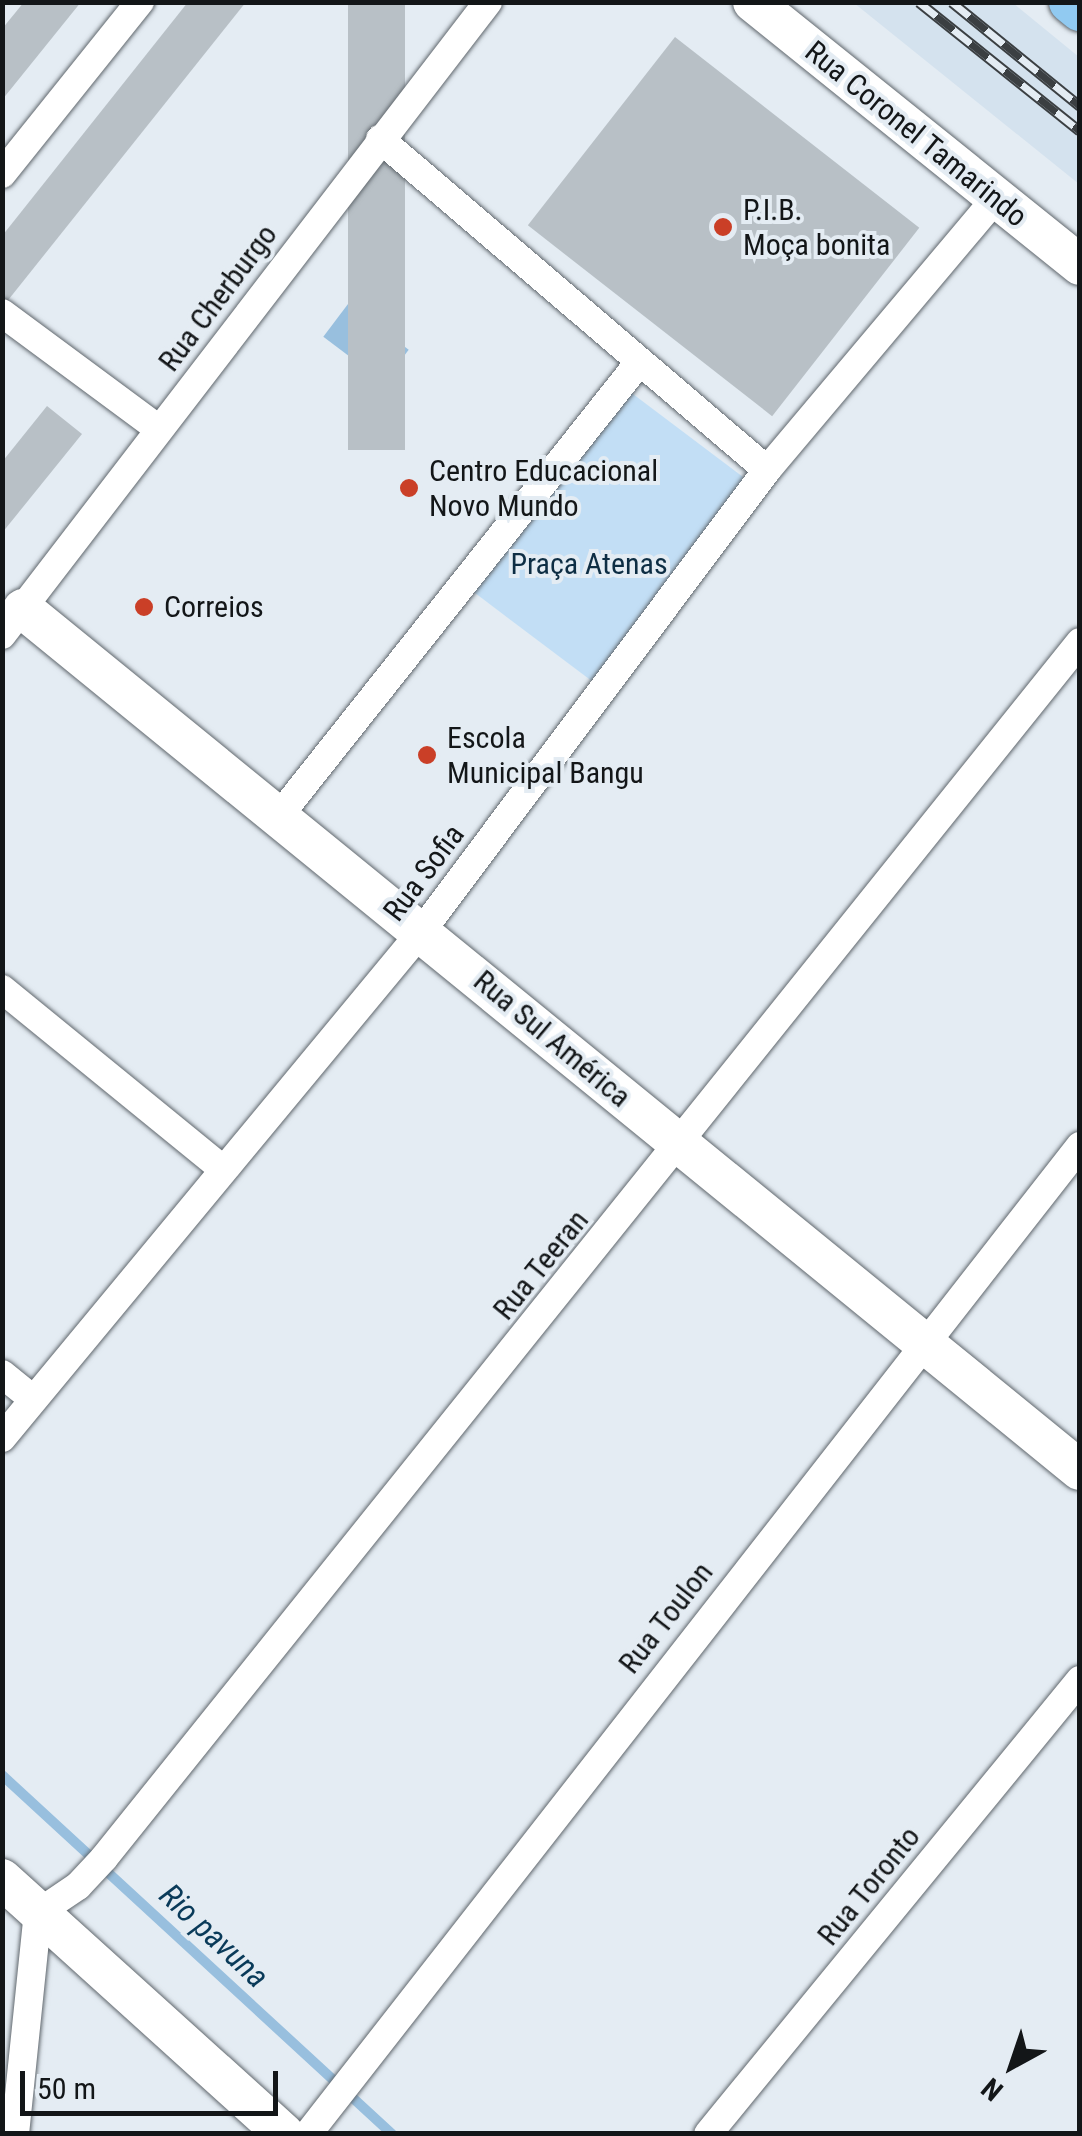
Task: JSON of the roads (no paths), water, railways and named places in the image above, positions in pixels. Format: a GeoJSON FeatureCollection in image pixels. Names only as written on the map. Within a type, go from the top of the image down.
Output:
{"type":"FeatureCollection","features":[{"type":"Feature","properties":{"kind":"main road"},"geometry":{"type":"LineString","coordinates":[[1070,2],[1080,10]]}},
{"type":"Feature","properties":{"kind":"street"},"geometry":{"type":"LineString","coordinates":[[2,174],[140,2]]}},
{"type":"Feature","properties":{"kind":"street","name":"Rua Cherburgo"},"geometry":{"type":"LineString","coordinates":[[13,622],[488,2]]}},
{"type":"Feature","properties":{"kind":"street","name":"Rua Coronel Tamarindo"},"geometry":{"type":"LineString","coordinates":[[753,2],[1080,264]]}},
{"type":"Feature","properties":{"kind":"street"},"geometry":{"type":"LineString","coordinates":[[380,140],[636,365],[767,470]]}},
{"type":"Feature","properties":{"kind":"street","name":"Rua Sofia"},"geometry":{"type":"LineString","coordinates":[[2,1438],[421,932],[767,470],[996,198]]}},
{"type":"Feature","properties":{"kind":"street"},"geometry":{"type":"LineString","coordinates":[[2,312],[159,429]]}},
{"type":"Feature","properties":{"kind":"street"},"geometry":{"type":"LineString","coordinates":[[279,816],[636,365]]}},
{"type":"Feature","properties":{"kind":"street","name":"Rua Sul América"},"geometry":{"type":"LineString","coordinates":[[13,622],[279,816],[1080,1470]]}},
{"type":"Feature","properties":{"kind":"street","name":"Rua Teeran"},"geometry":{"type":"LineString","coordinates":[[38,1913],[104,1858],[1080,642]]}},
{"type":"Feature","properties":{"kind":"street"},"geometry":{"type":"LineString","coordinates":[[2,989],[224,1169]]}},
{"type":"Feature","properties":{"kind":"street","name":"Rua Toulon"},"geometry":{"type":"LineString","coordinates":[[308,2134],[921,1342],[1080,1146]]}},
{"type":"Feature","properties":{"kind":"street"},"geometry":{"type":"LineString","coordinates":[[2,1374],[33,1399]]}},
{"type":"Feature","properties":{"kind":"street","name":"Rua Toronto"},"geometry":{"type":"LineString","coordinates":[[708,2134],[1080,1680]]}},
{"type":"Feature","properties":{"kind":"street"},"geometry":{"type":"LineString","coordinates":[[2,1879],[284,2134]]}},
{"type":"Feature","properties":{"kind":"street"},"geometry":{"type":"LineString","coordinates":[[15,2134],[38,1913]]}},
{"type":"Feature","properties":{"kind":"waterway","name":"Rio pavuna"},"geometry":{"type":"LineString","coordinates":[[2,1775],[392,2134]]}},
{"type":"Feature","properties":{"kind":"railway"},"geometry":{"type":"LineString","coordinates":[[919,2],[1080,131]]}},
{"type":"Feature","properties":{"kind":"railway"},"geometry":{"type":"LineString","coordinates":[[952,2],[1080,106]]}},
{"type":"Feature","properties":{"kind":"place","name":"P.I.B. Moça bonita"},"geometry":{"type":"Point","coordinates":[723,227]}},
{"type":"Feature","properties":{"kind":"place","name":"Centro Educacional Novo Mundo"},"geometry":{"type":"Point","coordinates":[409,488]}},
{"type":"Feature","properties":{"kind":"place","name":"Correios"},"geometry":{"type":"Point","coordinates":[144,607]}},
{"type":"Feature","properties":{"kind":"place","name":"Escola Municipal Bangu"},"geometry":{"type":"Point","coordinates":[427,755]}},
{"type":"Feature","properties":{"kind":"park label","name":"Praça Atenas"},"geometry":{"type":"Point","coordinates":[589,564]}}]}
